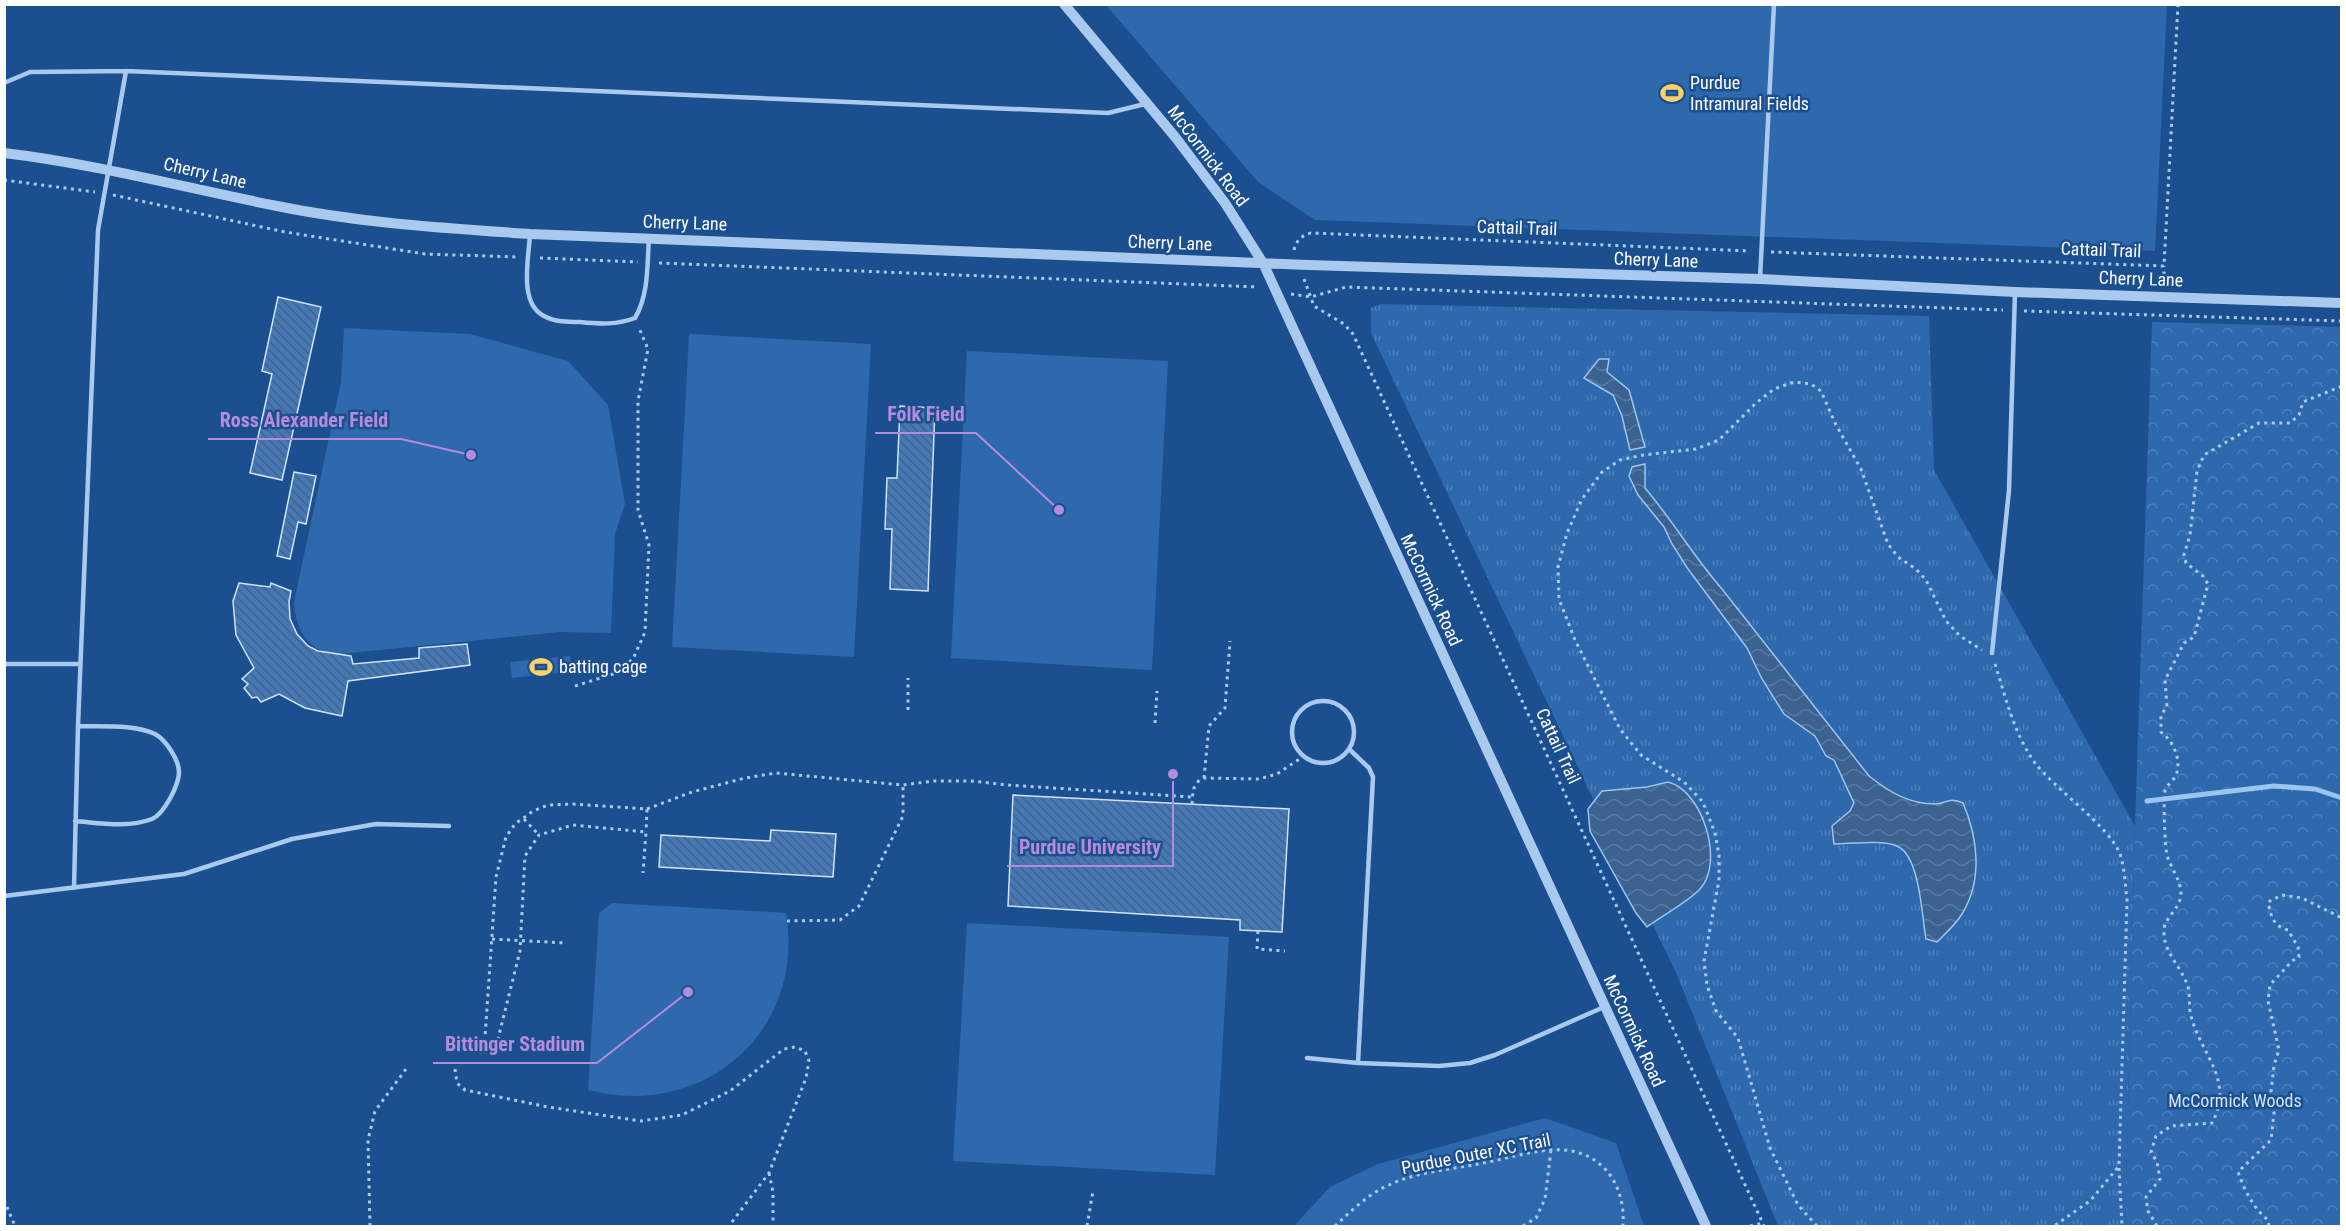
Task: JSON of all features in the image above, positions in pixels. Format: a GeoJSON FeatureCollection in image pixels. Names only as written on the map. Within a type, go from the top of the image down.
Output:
{"type":"FeatureCollection","features":[{"type":"Feature","properties":{"kind":"street","name":"McCormick Road"},"geometry":{"type":"LineString","coordinates":[[1064,4],[1147,103],[1225,203],[1263,263],[1706,1227]]}},
{"type":"Feature","properties":{"kind":"street","name":"Cherry Lane"},"geometry":{"type":"LineString","coordinates":[[4,153],[108,168],[278,207],[432,227],[530,234],[1263,263],[1760,279],[2015,292],[2342,303]]}},
{"type":"Feature","properties":{"kind":"lane"},"geometry":{"type":"LineString","coordinates":[[1760,279],[1774,4]]}},
{"type":"Feature","properties":{"kind":"lane"},"geometry":{"type":"LineString","coordinates":[[4,83],[30,72],[126,71],[1108,113],[1147,103]]}},
{"type":"Feature","properties":{"kind":"lane"},"geometry":{"type":"LineString","coordinates":[[74,888],[80,664],[98,230],[126,71]]}},
{"type":"Feature","properties":{"kind":"lane"},"geometry":{"type":"LineString","coordinates":[[530,234],[529,297],[535,309],[543,316],[558,321],[603,324],[624,322],[635,318],[645,297],[649,238]]}},
{"type":"Feature","properties":{"kind":"lane"},"geometry":{"type":"LineString","coordinates":[[1992,654],[2009,490],[2015,292]]}},
{"type":"Feature","properties":{"kind":"lane"},"geometry":{"type":"LineString","coordinates":[[4,664],[80,664]]}},
{"type":"Feature","properties":{"kind":"lane"},"geometry":{"type":"LineString","coordinates":[[1318,701],[1338,705],[1346,711],[1352,720],[1354,729],[1349,749],[1333,761],[1313,761],[1304,756],[1294,739],[1295,719],[1300,711],[1318,701]]}},
{"type":"Feature","properties":{"kind":"lane"},"geometry":{"type":"LineString","coordinates":[[75,821],[134,825],[156,818],[172,796],[179,772],[171,749],[157,735],[133,729],[78,726]]}},
{"type":"Feature","properties":{"kind":"lane"},"geometry":{"type":"LineString","coordinates":[[1349,749],[1370,768],[1373,777],[1358,1063]]}},
{"type":"Feature","properties":{"kind":"lane"},"geometry":{"type":"LineString","coordinates":[[4,896],[184,874],[292,839],[376,824],[448,826]]}},
{"type":"Feature","properties":{"kind":"lane"},"geometry":{"type":"LineString","coordinates":[[1307,1058],[1358,1063],[1439,1066],[1470,1063],[1495,1055],[1604,1007]]}},
{"type":"Feature","properties":{"kind":"path","name":"Cattail Trail"},"geometry":{"type":"LineString","coordinates":[[1776,252],[2164,266],[2178,4]]}},
{"type":"Feature","properties":{"kind":"path"},"geometry":{"type":"LineString","coordinates":[[4,180],[104,193],[285,232],[425,254],[1249,286],[1311,297],[1346,287],[2342,321]]}},
{"type":"Feature","properties":{"kind":"path","name":"Cattail Trail"},"geometry":{"type":"LineString","coordinates":[[1294,250],[1296,243],[1306,234],[1311,233],[1747,250]]}},
{"type":"Feature","properties":{"kind":"path"},"geometry":{"type":"LineString","coordinates":[[2164,266],[2164,284]]}},
{"type":"Feature","properties":{"kind":"path","name":"Cattail Trail"},"geometry":{"type":"LineString","coordinates":[[1308,292],[1314,306],[1344,324],[1353,334],[1764,1225]]}},
{"type":"Feature","properties":{"kind":"path"},"geometry":{"type":"LineString","coordinates":[[575,686],[613,674],[633,659],[642,644],[645,632],[649,545],[638,510],[638,401],[648,349],[635,318]]}},
{"type":"Feature","properties":{"kind":"path"},"geometry":{"type":"LineString","coordinates":[[1817,1227],[1798,1205],[1770,1148],[1738,1038],[1716,1011],[1707,986],[1704,961],[1719,880],[1719,855],[1715,832],[1703,802],[1684,782],[1641,755],[1620,729],[1575,640],[1559,599],[1558,567],[1567,533],[1582,500],[1602,472],[1620,460],[1643,454],[1696,449],[1719,440],[1756,403],[1774,389],[1794,382],[1811,384],[1821,391],[1836,425],[1861,469],[1888,544],[1898,557],[1916,569],[1926,580],[1946,621],[1960,636],[1979,649],[1992,654],[2014,725],[2033,760],[2048,779],[2109,837],[2120,853],[2127,900],[2119,1166],[2121,1227]]}},
{"type":"Feature","properties":{"kind":"path"},"geometry":{"type":"LineString","coordinates":[[2157,1227],[2148,1210],[2146,1197],[2160,1179],[2157,1162],[2151,1152],[2156,1136],[2171,1126],[2212,1123],[2218,1113],[2222,1096],[2216,1074],[2191,1015],[2188,984],[2173,962],[2165,942],[2164,929],[2166,921],[2176,909],[2181,894],[2166,854],[2165,791],[2178,772],[2176,753],[2169,738],[2161,732],[2161,715],[2167,707],[2165,680],[2184,643],[2194,637],[2208,584],[2203,576],[2186,563],[2184,555],[2190,535],[2196,471],[2204,455],[2227,441],[2259,423],[2290,423],[2299,415],[2302,402],[2342,386]]}},
{"type":"Feature","properties":{"kind":"path"},"geometry":{"type":"LineString","coordinates":[[1204,778],[1209,726],[1225,708],[1230,640]]}},
{"type":"Feature","properties":{"kind":"path"},"geometry":{"type":"LineString","coordinates":[[908,678],[908,710]]}},
{"type":"Feature","properties":{"kind":"path"},"geometry":{"type":"LineString","coordinates":[[1155,723],[1157,691]]}},
{"type":"Feature","properties":{"kind":"path"},"geometry":{"type":"LineString","coordinates":[[1192,804],[1193,788],[1197,781],[1204,778],[1259,779],[1278,774],[1304,756]]}},
{"type":"Feature","properties":{"kind":"path"},"geometry":{"type":"LineString","coordinates":[[484,1052],[496,877],[501,852],[506,837],[515,824],[533,811],[548,805],[573,804],[647,809],[692,792],[745,777],[776,773],[903,785],[934,781],[971,781],[1192,797]]}},
{"type":"Feature","properties":{"kind":"path"},"geometry":{"type":"LineString","coordinates":[[788,921],[840,920],[858,906],[903,816],[903,785]]}},
{"type":"Feature","properties":{"kind":"path"},"geometry":{"type":"LineString","coordinates":[[643,873],[647,809]]}},
{"type":"Feature","properties":{"kind":"path"},"geometry":{"type":"LineString","coordinates":[[524,819],[539,835]]}},
{"type":"Feature","properties":{"kind":"path"},"geometry":{"type":"LineString","coordinates":[[457,1050],[495,1051],[520,951],[525,856],[539,835],[573,825],[646,832]]}},
{"type":"Feature","properties":{"kind":"path"},"geometry":{"type":"LineString","coordinates":[[2269,1227],[2268,1220],[2258,1212],[2244,1189],[2238,1172],[2271,1140],[2274,1113],[2271,1092],[2274,1065],[2279,1050],[2268,1001],[2270,985],[2298,957],[2298,947],[2288,930],[2280,928],[2271,919],[2268,902],[2282,895],[2302,898],[2342,918]]}},
{"type":"Feature","properties":{"kind":"path"},"geometry":{"type":"LineString","coordinates":[[1258,931],[1257,949],[1285,951]]}},
{"type":"Feature","properties":{"kind":"path"},"geometry":{"type":"LineString","coordinates":[[492,939],[565,943]]}},
{"type":"Feature","properties":{"kind":"path"},"geometry":{"type":"LineString","coordinates":[[455,1069],[457,1083],[465,1090],[606,1118],[641,1121],[682,1115],[730,1091],[784,1049],[795,1047],[805,1052],[809,1061],[806,1078],[769,1173],[729,1227]]}},
{"type":"Feature","properties":{"kind":"path"},"geometry":{"type":"LineString","coordinates":[[364,1227],[369,1225],[368,1140],[375,1111],[406,1069]]}},
{"type":"Feature","properties":{"kind":"path"},"geometry":{"type":"LineString","coordinates":[[1524,1227],[1536,1218],[1545,1199],[1551,1150]]}},
{"type":"Feature","properties":{"kind":"path","name":"Purdue Outer XC Trail"},"geometry":{"type":"LineString","coordinates":[[1335,1227],[1359,1204],[1389,1185],[1416,1176],[1551,1150],[1581,1153],[1606,1167],[1620,1191],[1623,1227]]}},
{"type":"Feature","properties":{"kind":"path"},"geometry":{"type":"LineString","coordinates":[[2054,1227],[2090,1201],[2119,1166]]}},
{"type":"Feature","properties":{"kind":"path"},"geometry":{"type":"LineString","coordinates":[[769,1173],[773,1192],[773,1227]]}},
{"type":"Feature","properties":{"kind":"path"},"geometry":{"type":"LineString","coordinates":[[1087,1227],[1093,1191]]}},
{"type":"Feature","properties":{"kind":"path"},"geometry":{"type":"LineString","coordinates":[[4,1200],[15,1227]]}},
{"type":"Feature","properties":{"kind":"path"},"geometry":{"type":"LineString","coordinates":[[1750,1227],[1764,1225]]}},
{"type":"Feature","properties":{"kind":"green space","name":"Purdue Intramural Fields"},"geometry":{"type":"Polygon","coordinates":[[[1106,5],[2167,5],[2155,251],[1315,220],[1258,182],[1106,5]]]}},
{"type":"Feature","properties":{"kind":"green space"},"geometry":{"type":"Polygon","coordinates":[[[1380,304],[1929,316],[1934,470],[2135,826],[2125,1226],[1778,1226],[1677,975],[1371,333],[1371,308],[1380,304]]]}},
{"type":"Feature","properties":{"kind":"green space","name":"McCormick Woods"},"geometry":{"type":"Polygon","coordinates":[[[2152,322],[2341,327],[2341,1226],[2125,1226],[2135,826],[2152,322]]]}},
{"type":"Feature","properties":{"kind":"green space"},"geometry":{"type":"Polygon","coordinates":[[[344,328],[470,334],[568,361],[608,405],[625,504],[615,534],[611,633],[560,632],[340,654],[318,649],[306,639],[297,621],[294,602],[341,382],[344,328]]]}},
{"type":"Feature","properties":{"kind":"green space"},"geometry":{"type":"Polygon","coordinates":[[[689,334],[871,344],[854,657],[672,647],[689,334]]]}},
{"type":"Feature","properties":{"kind":"green space"},"geometry":{"type":"Polygon","coordinates":[[[967,351],[1168,361],[1152,670],[951,658],[967,351]]]}},
{"type":"Feature","properties":{"kind":"green space","name":"batting cage"},"geometry":{"type":"Polygon","coordinates":[[[570,656],[571,671],[512,678],[510,662],[570,656]]]}},
{"type":"Feature","properties":{"kind":"green space"},"geometry":{"type":"Polygon","coordinates":[[[612,903],[786,913],[788,956],[780,995],[762,1029],[738,1057],[706,1079],[670,1092],[630,1096],[588,1090],[599,913],[612,903]]]}},
{"type":"Feature","properties":{"kind":"green space"},"geometry":{"type":"Polygon","coordinates":[[[967,923],[1229,937],[1215,1175],[953,1161],[967,923]]]}},
{"type":"Feature","properties":{"kind":"green space"},"geometry":{"type":"Polygon","coordinates":[[[1545,1118],[1616,1143],[1644,1226],[1294,1226],[1330,1187],[1378,1164],[1545,1118]]]}},
{"type":"Feature","properties":{"kind":"water"},"geometry":{"type":"Polygon","coordinates":[[[1599,359],[1609,359],[1607,372],[1629,390],[1645,447],[1630,450],[1622,416],[1613,395],[1584,378],[1599,359]]]}},
{"type":"Feature","properties":{"kind":"water"},"geometry":{"type":"Polygon","coordinates":[[[1645,464],[1645,488],[1869,776],[1891,791],[1916,802],[1935,804],[1954,800],[1963,803],[1975,845],[1976,873],[1969,901],[1960,918],[1937,942],[1926,939],[1916,876],[1906,853],[1899,847],[1886,843],[1834,844],[1832,826],[1850,811],[1854,803],[1834,760],[1826,756],[1815,736],[1784,714],[1762,679],[1747,648],[1688,569],[1664,527],[1638,495],[1629,476],[1632,467],[1645,464]]]}},
{"type":"Feature","properties":{"kind":"water"},"geometry":{"type":"Polygon","coordinates":[[[1668,782],[1680,788],[1691,798],[1700,812],[1710,845],[1710,862],[1707,877],[1700,889],[1647,927],[1636,913],[1590,831],[1588,809],[1602,791],[1647,787],[1668,782]]]}},
{"type":"Feature","properties":{"kind":"building"},"geometry":{"type":"Polygon","coordinates":[[[278,297],[321,307],[282,480],[250,473],[272,374],[262,371],[278,297]]]}},
{"type":"Feature","properties":{"kind":"building"},"geometry":{"type":"Polygon","coordinates":[[[900,406],[935,408],[928,591],[890,589],[892,529],[885,529],[887,478],[897,478],[900,406]]]}},
{"type":"Feature","properties":{"kind":"building"},"geometry":{"type":"Polygon","coordinates":[[[294,472],[316,476],[306,524],[298,522],[290,559],[277,556],[294,472]]]}},
{"type":"Feature","properties":{"kind":"building"},"geometry":{"type":"Polygon","coordinates":[[[239,583],[270,587],[271,583],[291,591],[290,619],[297,634],[308,646],[318,651],[351,656],[353,664],[419,658],[419,648],[467,644],[470,665],[348,681],[342,716],[305,708],[279,694],[261,702],[257,697],[252,698],[244,688],[248,684],[242,679],[254,668],[236,635],[233,601],[239,583]]]}},
{"type":"Feature","properties":{"kind":"building"},"geometry":{"type":"Polygon","coordinates":[[[1013,795],[1289,809],[1282,932],[1240,930],[1240,920],[1008,906],[1013,795]]]}},
{"type":"Feature","properties":{"kind":"building"},"geometry":{"type":"Polygon","coordinates":[[[771,830],[836,834],[833,877],[659,867],[661,835],[770,841],[771,830]]]}},
{"type":"Feature","properties":{"kind":"waterway"},"geometry":{"type":"LineString","coordinates":[[2147,801],[2274,786],[2315,789],[2342,798]]}},
{"type":"Feature","properties":{"kind":"place","name":"Purdue Intramural Fields"},"geometry":{"type":"Point","coordinates":[1672,93]}},
{"type":"Feature","properties":{"kind":"place","name":"Ross Alexander Field"},"geometry":{"type":"Point","coordinates":[471,455]}},
{"type":"Feature","properties":{"kind":"place","name":"Folk Field"},"geometry":{"type":"Point","coordinates":[1059,510]}},
{"type":"Feature","properties":{"kind":"place","name":"batting cage"},"geometry":{"type":"Point","coordinates":[541,667]}},
{"type":"Feature","properties":{"kind":"place","name":"Purdue University"},"geometry":{"type":"Point","coordinates":[1173,774]}},
{"type":"Feature","properties":{"kind":"place","name":"Bittinger Stadium"},"geometry":{"type":"Point","coordinates":[688,992]}}]}
